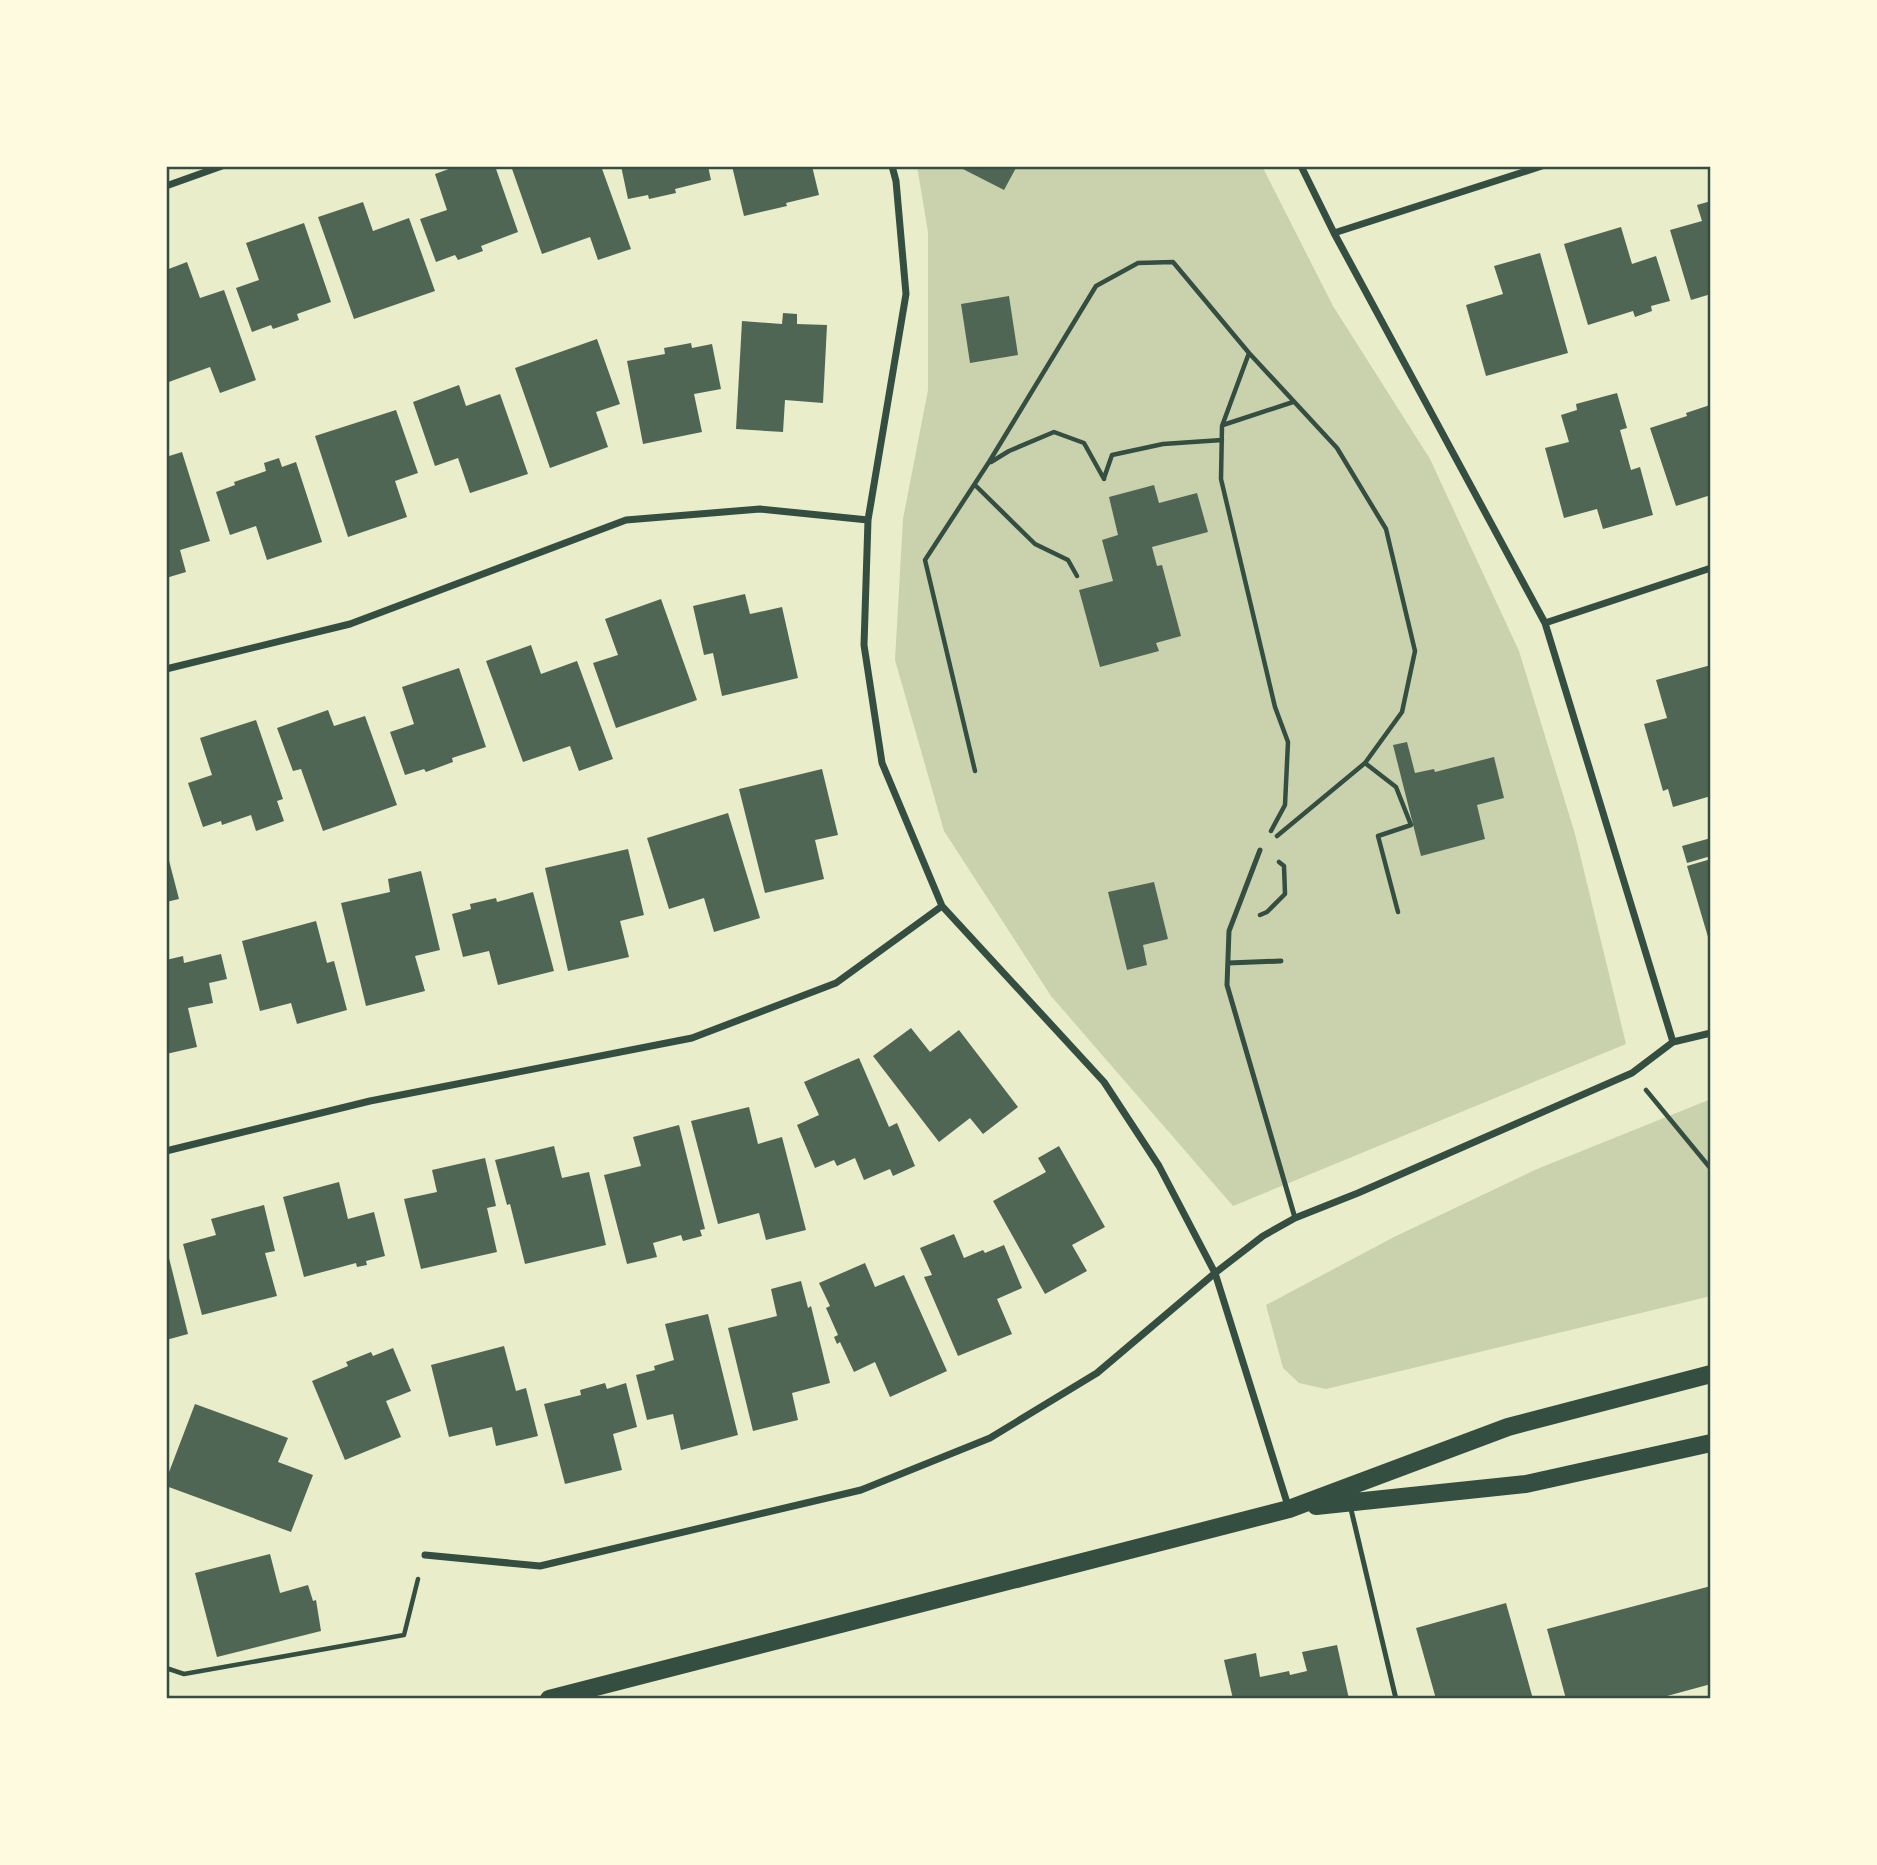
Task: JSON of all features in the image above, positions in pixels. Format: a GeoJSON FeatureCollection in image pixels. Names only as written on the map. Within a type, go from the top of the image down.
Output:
{"type":"FeatureCollection","features":[{"type":"Feature","properties":{"kind":"main road"},"geometry":{"type":"LineString","coordinates":[[549,1699],[1289,1509],[1508,1427],[1711,1374]]}},
{"type":"Feature","properties":{"kind":"main road"},"geometry":{"type":"LineString","coordinates":[[1289,1509],[1526,1484],[1711,1443]]}},
{"type":"Feature","properties":{"kind":"street"},"geometry":{"type":"LineString","coordinates":[[166,186],[222,166]]}},
{"type":"Feature","properties":{"kind":"street"},"geometry":{"type":"LineString","coordinates":[[892,166],[896,181],[906,294],[868,520],[864,645],[882,763],[942,906],[1104,1082],[1159,1166],[1215,1273],[1289,1509]]}},
{"type":"Feature","properties":{"kind":"street"},"geometry":{"type":"LineString","coordinates":[[1301,166],[1334,233],[1545,622],[1673,1042]]}},
{"type":"Feature","properties":{"kind":"street"},"geometry":{"type":"LineString","coordinates":[[1334,233],[1542,166]]}},
{"type":"Feature","properties":{"kind":"street"},"geometry":{"type":"LineString","coordinates":[[166,669],[350,624],[626,520],[760,509],[868,520]]}},
{"type":"Feature","properties":{"kind":"street"},"geometry":{"type":"LineString","coordinates":[[1545,622],[1711,568]]}},
{"type":"Feature","properties":{"kind":"street"},"geometry":{"type":"LineString","coordinates":[[166,1151],[370,1101],[692,1038],[836,983],[942,906]]}},
{"type":"Feature","properties":{"kind":"street"},"geometry":{"type":"LineString","coordinates":[[425,1555],[540,1566],[860,1490],[990,1438],[1097,1373],[1215,1273],[1263,1236],[1295,1218],[1632,1073],[1673,1042],[1711,1033]]}},
{"type":"Feature","properties":{"kind":"lane"},"geometry":{"type":"LineString","coordinates":[[1260,850],[1229,930],[1227,985],[1295,1218]]}},
{"type":"Feature","properties":{"kind":"lane"},"geometry":{"type":"LineString","coordinates":[[1228,963],[1281,961]]}},
{"type":"Feature","properties":{"kind":"lane"},"geometry":{"type":"LineString","coordinates":[[1349,1502],[1396,1699]]}},
{"type":"Feature","properties":{"kind":"path"},"geometry":{"type":"LineString","coordinates":[[975,771],[925,560],[989,463],[1096,286],[1138,263],[1173,262],[1249,353],[1336,448],[1386,529],[1415,651],[1402,712],[1365,763],[1260,850]]}},
{"type":"Feature","properties":{"kind":"path"},"geometry":{"type":"LineString","coordinates":[[1249,353],[1222,426],[1221,479],[1275,707],[1287,742],[1285,805],[1260,850]]}},
{"type":"Feature","properties":{"kind":"path"},"geometry":{"type":"LineString","coordinates":[[1222,426],[1293,402]]}},
{"type":"Feature","properties":{"kind":"path"},"geometry":{"type":"LineString","coordinates":[[989,463],[1009,451],[1054,432],[1084,443],[1104,479],[1112,455],[1163,444],[1222,440]]}},
{"type":"Feature","properties":{"kind":"path"},"geometry":{"type":"LineString","coordinates":[[975,485],[1035,544],[1068,560],[1077,576]]}},
{"type":"Feature","properties":{"kind":"path"},"geometry":{"type":"LineString","coordinates":[[1365,763],[1396,787],[1411,825],[1378,836],[1398,912]]}},
{"type":"Feature","properties":{"kind":"path"},"geometry":{"type":"LineString","coordinates":[[1632,1073],[1711,1169]]}},
{"type":"Feature","properties":{"kind":"path"},"geometry":{"type":"LineString","coordinates":[[166,1668],[184,1674],[404,1635],[425,1555]]}},
{"type":"Feature","properties":{"kind":"green space"},"geometry":{"type":"Polygon","coordinates":[[[917,166],[1262,166],[1333,306],[1430,459],[1519,651],[1575,834],[1626,1044],[1233,1206],[1051,996],[944,831],[895,660],[903,519],[928,390],[928,232],[917,166]]]}},
{"type":"Feature","properties":{"kind":"green space"},"geometry":{"type":"Polygon","coordinates":[[[1711,1099],[1711,1296],[1326,1389],[1299,1383],[1283,1368],[1266,1305],[1394,1237],[1537,1169],[1711,1099]]]}},
{"type":"Feature","properties":{"kind":"building"},"geometry":{"type":"Polygon","coordinates":[[[457,166],[495,166],[518,232],[481,246],[483,251],[458,260],[455,255],[436,262],[420,219],[447,210],[435,174],[457,166]]]}},
{"type":"Feature","properties":{"kind":"building"},"geometry":{"type":"Polygon","coordinates":[[[511,166],[601,166],[631,249],[598,260],[590,237],[542,254],[511,166]]]}},
{"type":"Feature","properties":{"kind":"building"},"geometry":{"type":"Polygon","coordinates":[[[621,166],[708,166],[711,180],[675,189],[676,193],[649,199],[648,195],[628,199],[621,166]]]}},
{"type":"Feature","properties":{"kind":"building"},"geometry":{"type":"Polygon","coordinates":[[[732,166],[812,166],[819,195],[744,216],[732,166]]]}},
{"type":"Feature","properties":{"kind":"building"},"geometry":{"type":"Polygon","coordinates":[[[957,166],[1017,166],[1004,190],[957,166]]]}},
{"type":"Feature","properties":{"kind":"building"},"geometry":{"type":"Polygon","coordinates":[[[1711,201],[1711,294],[1691,300],[1670,230],[1702,221],[1697,205],[1711,201]]]}},
{"type":"Feature","properties":{"kind":"building"},"geometry":{"type":"Polygon","coordinates":[[[363,202],[373,231],[409,218],[435,291],[354,319],[318,217],[363,202]]]}},
{"type":"Feature","properties":{"kind":"building"},"geometry":{"type":"Polygon","coordinates":[[[304,223],[331,302],[297,314],[299,320],[273,329],[271,325],[252,332],[236,288],[259,280],[246,243],[304,223]]]}},
{"type":"Feature","properties":{"kind":"building"},"geometry":{"type":"Polygon","coordinates":[[[1621,227],[1632,264],[1656,256],[1670,301],[1651,306],[1652,311],[1635,317],[1633,311],[1588,325],[1564,244],[1621,227]]]}},
{"type":"Feature","properties":{"kind":"building"},"geometry":{"type":"Polygon","coordinates":[[[1540,253],[1568,353],[1486,376],[1466,305],[1503,294],[1494,266],[1540,253]]]}},
{"type":"Feature","properties":{"kind":"building"},"geometry":{"type":"Polygon","coordinates":[[[187,262],[200,298],[224,290],[256,380],[220,393],[210,367],[166,383],[166,270],[187,262]]]}},
{"type":"Feature","properties":{"kind":"building"},"geometry":{"type":"Polygon","coordinates":[[[1009,296],[1018,355],[970,363],[961,304],[1009,296]]]}},
{"type":"Feature","properties":{"kind":"building"},"geometry":{"type":"Polygon","coordinates":[[[783,313],[797,314],[797,324],[827,325],[823,403],[785,400],[783,432],[736,429],[742,321],[782,324],[783,313]]]}},
{"type":"Feature","properties":{"kind":"building"},"geometry":{"type":"Polygon","coordinates":[[[597,339],[620,404],[596,412],[608,447],[550,468],[515,368],[597,339]]]}},
{"type":"Feature","properties":{"kind":"building"},"geometry":{"type":"Polygon","coordinates":[[[691,343],[692,348],[712,344],[721,389],[694,394],[702,432],[643,444],[627,361],[665,354],[664,348],[691,343]]]}},
{"type":"Feature","properties":{"kind":"building"},"geometry":{"type":"Polygon","coordinates":[[[459,385],[466,406],[500,394],[528,474],[470,493],[458,458],[435,466],[413,402],[459,385]]]}},
{"type":"Feature","properties":{"kind":"building"},"geometry":{"type":"Polygon","coordinates":[[[1617,393],[1627,428],[1620,430],[1631,470],[1640,467],[1653,515],[1603,529],[1597,509],[1564,518],[1545,448],[1569,442],[1561,415],[1577,410],[1576,404],[1617,393]]]}},
{"type":"Feature","properties":{"kind":"building"},"geometry":{"type":"Polygon","coordinates":[[[1710,405],[1711,495],[1676,506],[1650,428],[1710,405]]]}},
{"type":"Feature","properties":{"kind":"building"},"geometry":{"type":"Polygon","coordinates":[[[396,410],[418,473],[395,481],[407,517],[348,537],[315,436],[396,410]]]}},
{"type":"Feature","properties":{"kind":"building"},"geometry":{"type":"Polygon","coordinates":[[[182,452],[210,541],[180,550],[186,572],[166,578],[166,457],[182,452]]]}},
{"type":"Feature","properties":{"kind":"building"},"geometry":{"type":"Polygon","coordinates":[[[279,458],[282,467],[296,462],[322,542],[267,560],[256,526],[230,535],[216,492],[235,485],[234,482],[266,471],[264,463],[279,458]]]}},
{"type":"Feature","properties":{"kind":"building"},"geometry":{"type":"Polygon","coordinates":[[[1154,485],[1159,503],[1197,493],[1208,532],[1152,547],[1157,566],[1162,565],[1181,636],[1156,643],[1159,651],[1100,667],[1079,590],[1113,581],[1102,540],[1118,535],[1109,497],[1154,485]]]}},
{"type":"Feature","properties":{"kind":"building"},"geometry":{"type":"Polygon","coordinates":[[[745,594],[750,614],[782,607],[798,678],[722,696],[713,653],[704,655],[693,606],[745,594]]]}},
{"type":"Feature","properties":{"kind":"building"},"geometry":{"type":"Polygon","coordinates":[[[661,599],[697,700],[616,728],[593,663],[618,655],[605,619],[661,599]]]}},
{"type":"Feature","properties":{"kind":"building"},"geometry":{"type":"Polygon","coordinates":[[[531,645],[541,674],[577,661],[613,759],[579,771],[570,746],[523,762],[486,661],[531,645]]]}},
{"type":"Feature","properties":{"kind":"building"},"geometry":{"type":"Polygon","coordinates":[[[1711,665],[1711,796],[1673,807],[1668,789],[1663,791],[1644,724],[1667,718],[1656,680],[1711,665]]]}},
{"type":"Feature","properties":{"kind":"building"},"geometry":{"type":"Polygon","coordinates":[[[459,668],[486,747],[452,758],[453,762],[426,772],[424,769],[405,775],[390,732],[414,724],[402,687],[459,668]]]}},
{"type":"Feature","properties":{"kind":"building"},"geometry":{"type":"Polygon","coordinates":[[[328,710],[334,726],[365,716],[397,805],[323,831],[301,769],[293,771],[277,728],[328,710]]]}},
{"type":"Feature","properties":{"kind":"building"},"geometry":{"type":"Polygon","coordinates":[[[256,720],[283,799],[277,801],[284,821],[256,831],[251,815],[222,825],[221,821],[203,827],[188,783],[212,775],[200,738],[256,720]]]}},
{"type":"Feature","properties":{"kind":"building"},"geometry":{"type":"Polygon","coordinates":[[[1407,742],[1415,773],[1434,769],[1435,772],[1494,757],[1504,798],[1477,805],[1485,839],[1421,856],[1393,745],[1407,742]]]}},
{"type":"Feature","properties":{"kind":"building"},"geometry":{"type":"Polygon","coordinates":[[[822,769],[838,835],[815,840],[824,879],[765,893],[739,789],[822,769]]]}},
{"type":"Feature","properties":{"kind":"building"},"geometry":{"type":"Polygon","coordinates":[[[728,813],[760,918],[714,932],[704,898],[669,909],[647,838],[728,813]]]}},
{"type":"Feature","properties":{"kind":"building"},"geometry":{"type":"Polygon","coordinates":[[[1711,838],[1711,856],[1687,863],[1682,846],[1711,838]]]}},
{"type":"Feature","properties":{"kind":"building"},"geometry":{"type":"Polygon","coordinates":[[[166,849],[179,899],[166,902],[166,849]]]}},
{"type":"Feature","properties":{"kind":"building"},"geometry":{"type":"Polygon","coordinates":[[[628,849],[644,915],[620,921],[629,957],[568,971],[545,868],[628,849]]]}},
{"type":"Feature","properties":{"kind":"building"},"geometry":{"type":"Polygon","coordinates":[[[1711,859],[1711,936],[1708,937],[1687,866],[1711,859]]]}},
{"type":"Feature","properties":{"kind":"building"},"geometry":{"type":"Polygon","coordinates":[[[421,871],[440,950],[415,956],[425,991],[366,1006],[341,903],[390,892],[388,879],[421,871]]]}},
{"type":"Feature","properties":{"kind":"building"},"geometry":{"type":"Polygon","coordinates":[[[1154,882],[1168,939],[1143,945],[1147,965],[1127,970],[1108,892],[1154,882]]]}},
{"type":"Feature","properties":{"kind":"building"},"geometry":{"type":"Polygon","coordinates":[[[533,892],[554,971],[498,985],[489,951],[463,957],[452,914],[471,909],[470,904],[496,898],[497,902],[533,892]]]}},
{"type":"Feature","properties":{"kind":"building"},"geometry":{"type":"Polygon","coordinates":[[[316,921],[327,963],[334,961],[347,1010],[297,1024],[291,1003],[260,1011],[242,941],[316,921]]]}},
{"type":"Feature","properties":{"kind":"building"},"geometry":{"type":"Polygon","coordinates":[[[221,954],[227,979],[209,983],[213,1003],[188,1008],[197,1047],[166,1054],[166,960],[183,956],[184,963],[221,954]]]}},
{"type":"Feature","properties":{"kind":"building"},"geometry":{"type":"Polygon","coordinates":[[[911,1028],[930,1052],[959,1030],[1018,1107],[983,1134],[970,1118],[939,1142],[873,1056],[911,1028]]]}},
{"type":"Feature","properties":{"kind":"building"},"geometry":{"type":"Polygon","coordinates":[[[859,1058],[889,1127],[897,1123],[915,1166],[893,1176],[890,1169],[864,1180],[855,1158],[837,1166],[834,1160],[815,1168],[797,1125],[819,1115],[804,1082],[859,1058]]]}},
{"type":"Feature","properties":{"kind":"building"},"geometry":{"type":"Polygon","coordinates":[[[749,1107],[758,1144],[782,1137],[806,1230],[766,1240],[759,1213],[718,1224],[691,1121],[749,1107]]]}},
{"type":"Feature","properties":{"kind":"building"},"geometry":{"type":"Polygon","coordinates":[[[679,1125],[705,1229],[700,1230],[702,1236],[683,1241],[681,1235],[653,1243],[657,1257],[627,1264],[604,1175],[641,1166],[633,1137],[679,1125]]]}},
{"type":"Feature","properties":{"kind":"building"},"geometry":{"type":"Polygon","coordinates":[[[554,1146],[562,1178],[589,1172],[606,1245],[525,1264],[510,1204],[507,1205],[495,1160],[554,1146]]]}},
{"type":"Feature","properties":{"kind":"building"},"geometry":{"type":"Polygon","coordinates":[[[1059,1146],[1105,1227],[1072,1245],[1087,1271],[1045,1294],[993,1201],[1046,1172],[1038,1158],[1059,1146]]]}},
{"type":"Feature","properties":{"kind":"building"},"geometry":{"type":"Polygon","coordinates":[[[485,1158],[496,1206],[487,1208],[497,1252],[421,1269],[404,1199],[437,1192],[432,1170],[485,1158]]]}},
{"type":"Feature","properties":{"kind":"building"},"geometry":{"type":"Polygon","coordinates":[[[339,1182],[348,1219],[374,1212],[385,1256],[366,1261],[367,1265],[357,1267],[356,1263],[304,1277],[283,1197],[339,1182]]]}},
{"type":"Feature","properties":{"kind":"building"},"geometry":{"type":"Polygon","coordinates":[[[264,1205],[275,1251],[265,1253],[277,1296],[202,1315],[183,1244],[216,1235],[211,1219],[264,1205]]]}},
{"type":"Feature","properties":{"kind":"building"},"geometry":{"type":"Polygon","coordinates":[[[954,1234],[964,1258],[1004,1245],[1022,1288],[997,1299],[1012,1334],[958,1356],[924,1277],[932,1275],[920,1248],[954,1234]]]}},
{"type":"Feature","properties":{"kind":"building"},"geometry":{"type":"Polygon","coordinates":[[[166,1246],[188,1334],[166,1340],[166,1246]]]}},
{"type":"Feature","properties":{"kind":"building"},"geometry":{"type":"Polygon","coordinates":[[[865,1263],[875,1287],[904,1275],[947,1371],[890,1397],[875,1362],[854,1372],[840,1342],[837,1344],[834,1337],[838,1335],[826,1308],[830,1306],[819,1283],[865,1263]]]}},
{"type":"Feature","properties":{"kind":"building"},"geometry":{"type":"Polygon","coordinates":[[[801,1281],[808,1308],[811,1306],[830,1383],[792,1393],[798,1420],[753,1431],[728,1328],[777,1316],[771,1289],[801,1281]]]}},
{"type":"Feature","properties":{"kind":"building"},"geometry":{"type":"Polygon","coordinates":[[[708,1314],[738,1435],[681,1450],[673,1414],[647,1420],[636,1375],[655,1370],[654,1366],[674,1360],[665,1324],[708,1314]]]}},
{"type":"Feature","properties":{"kind":"building"},"geometry":{"type":"Polygon","coordinates":[[[504,1346],[516,1391],[526,1388],[538,1436],[496,1446],[492,1427],[449,1437],[431,1365],[504,1346]]]}},
{"type":"Feature","properties":{"kind":"building"},"geometry":{"type":"Polygon","coordinates":[[[393,1348],[411,1391],[386,1401],[401,1437],[345,1460],[312,1381],[348,1366],[346,1362],[371,1352],[373,1356],[393,1348]]]}},
{"type":"Feature","properties":{"kind":"building"},"geometry":{"type":"Polygon","coordinates":[[[605,1383],[607,1389],[626,1383],[637,1427],[613,1434],[622,1470],[565,1484],[544,1404],[581,1395],[580,1390],[605,1383]]]}},
{"type":"Feature","properties":{"kind":"building"},"geometry":{"type":"Polygon","coordinates":[[[195,1404],[288,1438],[278,1462],[313,1475],[291,1532],[166,1486],[195,1404]]]}},
{"type":"Feature","properties":{"kind":"building"},"geometry":{"type":"Polygon","coordinates":[[[270,1554],[280,1593],[308,1585],[313,1601],[316,1600],[321,1631],[217,1657],[195,1573],[270,1554]]]}},
{"type":"Feature","properties":{"kind":"building"},"geometry":{"type":"Polygon","coordinates":[[[1711,1586],[1711,1684],[1656,1699],[1566,1699],[1547,1629],[1711,1586]]]}},
{"type":"Feature","properties":{"kind":"building"},"geometry":{"type":"Polygon","coordinates":[[[1506,1603],[1533,1699],[1436,1699],[1416,1628],[1506,1603]]]}},
{"type":"Feature","properties":{"kind":"building"},"geometry":{"type":"Polygon","coordinates":[[[1337,1645],[1349,1699],[1233,1699],[1224,1660],[1256,1653],[1260,1677],[1289,1671],[1290,1675],[1307,1671],[1302,1652],[1337,1645]]]}}]}
